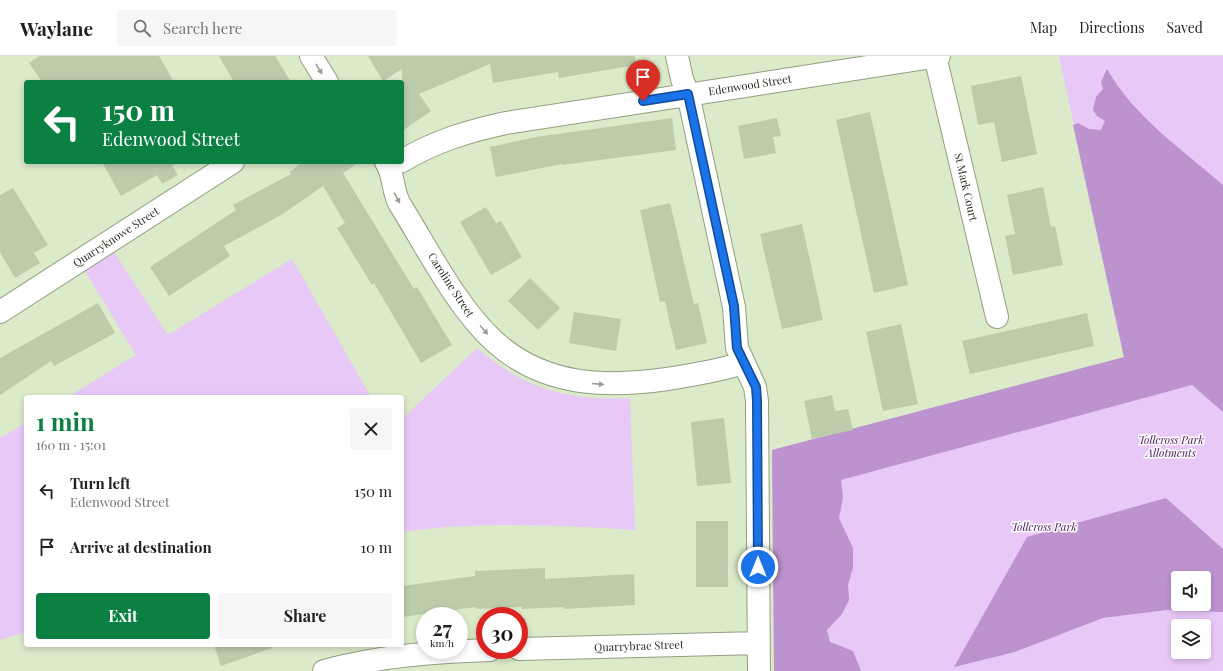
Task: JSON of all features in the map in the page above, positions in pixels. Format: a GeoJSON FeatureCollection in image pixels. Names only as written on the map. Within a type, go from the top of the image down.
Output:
{"type":"FeatureCollection","features":[{"type":"Feature","properties":{"kind":"street"},"geometry":{"type":"LineString","coordinates":[[311,56],[326,80]]}},
{"type":"Feature","properties":{"kind":"street"},"geometry":{"type":"LineString","coordinates":[[677,56],[682,79],[688,94],[734,306],[737,348],[756,387],[759,671]]}},
{"type":"Feature","properties":{"kind":"street","name":"St Mark Court"},"geometry":{"type":"LineString","coordinates":[[935,56],[997,318]]}},
{"type":"Feature","properties":{"kind":"street","name":"Edenwood Street"},"geometry":{"type":"LineString","coordinates":[[404,159],[436,143],[469,131],[506,122],[939,56]]}},
{"type":"Feature","properties":{"kind":"street","name":"Quarryknowe Street"},"geometry":{"type":"LineString","coordinates":[[0,312],[230,164]]}},
{"type":"Feature","properties":{"kind":"street","name":"Caroline Street"},"geometry":{"type":"LineString","coordinates":[[395,164],[394,193],[463,307],[495,342],[514,357],[530,366],[576,382],[626,384],[713,372],[744,363]]}},
{"type":"Feature","properties":{"kind":"street","name":"Quarrybrae Street"},"geometry":{"type":"LineString","coordinates":[[528,649],[759,643]]}},
{"type":"Feature","properties":{"kind":"street"},"geometry":{"type":"LineString","coordinates":[[324,671],[348,664],[397,655],[476,651]]}},
{"type":"Feature","properties":{"kind":"green space","name":"Tollcross Park"},"geometry":{"type":"Polygon","coordinates":[[[1059,56],[1223,56],[1223,671],[774,671],[772,450],[1124,358],[1059,56]]]}},
{"type":"Feature","properties":{"kind":"green space"},"geometry":{"type":"Polygon","coordinates":[[[114,252],[168,335],[292,259],[370,395],[71,395],[136,355],[85,271],[114,252]]]}},
{"type":"Feature","properties":{"kind":"green space"},"geometry":{"type":"Polygon","coordinates":[[[477,348],[512,374],[548,390],[586,397],[630,398],[635,530],[489,525],[460,526],[404,532],[404,417],[477,348]]]}},
{"type":"Feature","properties":{"kind":"green space"},"geometry":{"type":"Polygon","coordinates":[[[24,424],[24,633],[0,640],[0,438],[24,424]]]}},
{"type":"Feature","properties":{"kind":"shaded area"},"geometry":{"type":"Polygon","coordinates":[[[1107,69],[1118,86],[1145,118],[1223,185],[1223,412],[1192,385],[841,480],[843,498],[839,518],[853,548],[853,567],[848,585],[849,600],[842,614],[827,630],[830,642],[853,651],[861,671],[774,671],[772,450],[1124,357],[1073,125],[1078,123],[1089,129],[1101,130],[1105,121],[1097,116],[1093,110],[1096,97],[1103,89],[1101,82],[1107,69]]]}},
{"type":"Feature","properties":{"kind":"shaded area"},"geometry":{"type":"Polygon","coordinates":[[[1166,498],[1223,549],[1223,612],[1195,611],[1211,611],[1211,571],[1171,571],[1171,610],[1103,618],[1015,652],[954,667],[1027,537],[1166,498]]]}},
{"type":"Feature","properties":{"kind":"building"},"geometry":{"type":"Polygon","coordinates":[[[40,56],[159,56],[173,80],[41,80],[29,63],[40,56]]]}},
{"type":"Feature","properties":{"kind":"building"},"geometry":{"type":"Polygon","coordinates":[[[219,56],[275,56],[290,80],[233,80],[219,56]]]}},
{"type":"Feature","properties":{"kind":"building"},"geometry":{"type":"Polygon","coordinates":[[[368,56],[635,56],[636,65],[559,78],[558,72],[493,83],[490,64],[419,94],[431,111],[404,130],[404,80],[402,80],[402,69],[382,80],[368,56]]]}},
{"type":"Feature","properties":{"kind":"building"},"geometry":{"type":"Polygon","coordinates":[[[1021,76],[1037,154],[1002,162],[994,122],[978,125],[971,86],[1021,76]]]}},
{"type":"Feature","properties":{"kind":"building"},"geometry":{"type":"Polygon","coordinates":[[[870,112],[908,285],[874,293],[836,120],[870,112]]]}},
{"type":"Feature","properties":{"kind":"building"},"geometry":{"type":"Polygon","coordinates":[[[672,118],[676,150],[562,164],[496,177],[490,147],[536,137],[672,118]]]}},
{"type":"Feature","properties":{"kind":"building"},"geometry":{"type":"Polygon","coordinates":[[[777,118],[781,136],[773,137],[776,153],[744,159],[738,126],[777,118]]]}},
{"type":"Feature","properties":{"kind":"building"},"geometry":{"type":"Polygon","coordinates":[[[103,164],[176,164],[172,166],[178,175],[162,184],[157,175],[121,196],[103,164]]]}},
{"type":"Feature","properties":{"kind":"building"},"geometry":{"type":"Polygon","coordinates":[[[300,164],[356,164],[343,173],[414,289],[417,287],[452,345],[421,363],[374,283],[372,285],[337,228],[345,223],[323,186],[283,214],[224,246],[230,256],[169,296],[150,267],[236,210],[233,205],[291,174],[289,172],[300,164]]]}},
{"type":"Feature","properties":{"kind":"building"},"geometry":{"type":"Polygon","coordinates":[[[1043,187],[1051,227],[1055,226],[1063,265],[1013,275],[1005,236],[1015,234],[1007,195],[1043,187]]]}},
{"type":"Feature","properties":{"kind":"building"},"geometry":{"type":"Polygon","coordinates":[[[13,188],[48,245],[34,253],[40,263],[15,278],[0,252],[0,195],[13,188]]]}},
{"type":"Feature","properties":{"kind":"building"},"geometry":{"type":"Polygon","coordinates":[[[670,203],[694,304],[698,303],[707,343],[676,350],[665,301],[660,302],[640,210],[670,203]]]}},
{"type":"Feature","properties":{"kind":"building"},"geometry":{"type":"Polygon","coordinates":[[[486,207],[496,223],[501,221],[522,257],[491,275],[460,222],[486,207]]]}},
{"type":"Feature","properties":{"kind":"building"},"geometry":{"type":"Polygon","coordinates":[[[802,224],[823,320],[782,329],[760,234],[802,224]]]}},
{"type":"Feature","properties":{"kind":"building"},"geometry":{"type":"Polygon","coordinates":[[[530,278],[560,308],[538,330],[508,301],[530,278]]]}},
{"type":"Feature","properties":{"kind":"building"},"geometry":{"type":"Polygon","coordinates":[[[98,303],[115,333],[54,366],[51,361],[0,395],[0,358],[98,303]]]}},
{"type":"Feature","properties":{"kind":"building"},"geometry":{"type":"Polygon","coordinates":[[[574,312],[621,319],[616,351],[569,343],[574,312]]]}},
{"type":"Feature","properties":{"kind":"building"},"geometry":{"type":"Polygon","coordinates":[[[1087,313],[1094,346],[970,374],[962,341],[1087,313]]]}},
{"type":"Feature","properties":{"kind":"building"},"geometry":{"type":"Polygon","coordinates":[[[901,324],[918,404],[883,411],[866,332],[901,324]]]}},
{"type":"Feature","properties":{"kind":"building"},"geometry":{"type":"Polygon","coordinates":[[[832,395],[835,411],[848,409],[853,430],[812,439],[804,401],[832,395]]]}},
{"type":"Feature","properties":{"kind":"building"},"geometry":{"type":"Polygon","coordinates":[[[724,418],[731,483],[697,486],[691,422],[724,418]]]}},
{"type":"Feature","properties":{"kind":"building"},"geometry":{"type":"Polygon","coordinates":[[[696,521],[728,521],[728,587],[696,587],[696,521]]]}},
{"type":"Feature","properties":{"kind":"building"},"geometry":{"type":"Polygon","coordinates":[[[545,568],[545,579],[634,574],[635,605],[564,609],[564,607],[528,609],[528,607],[416,607],[416,615],[404,617],[404,586],[475,576],[475,571],[545,568]]]}},
{"type":"Feature","properties":{"kind":"building"},"geometry":{"type":"Polygon","coordinates":[[[215,647],[272,647],[272,648],[221,666],[215,647]]]}},
{"type":"Feature","properties":{"kind":"route"},"geometry":{"type":"LineString","coordinates":[[643,101],[688,94],[734,306],[737,348],[756,387],[758,567]]}},
{"type":"Feature","properties":{"kind":"park label","name":"Tollcross Park Allotments"},"geometry":{"type":"Point","coordinates":[1171,446]}}]}
